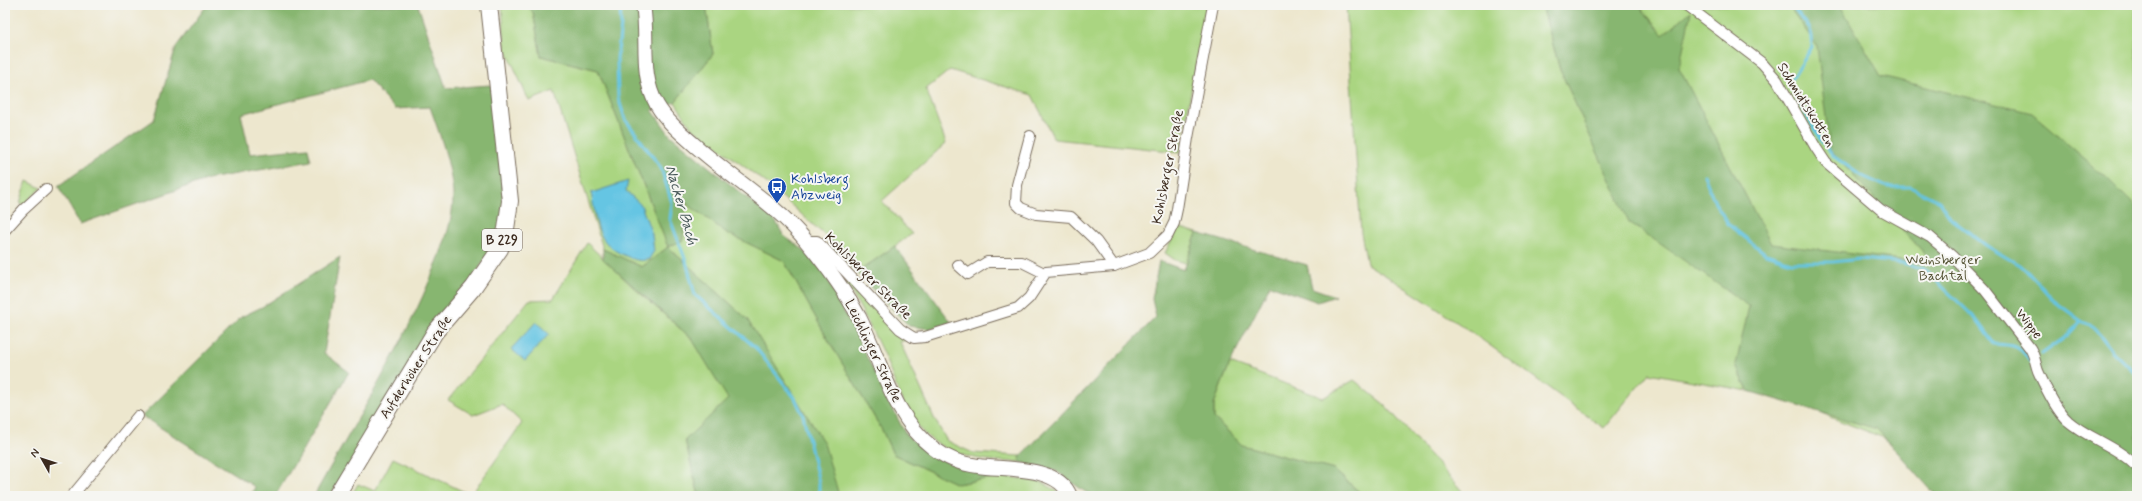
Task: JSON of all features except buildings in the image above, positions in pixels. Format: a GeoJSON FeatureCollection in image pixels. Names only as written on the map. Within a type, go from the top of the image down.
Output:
{"type":"FeatureCollection","features":[{"type":"Feature","properties":{"kind":"main road","name":"Aufderhöher Straße"},"geometry":{"type":"LineString","coordinates":[[336,496],[435,332],[473,288],[500,249],[506,229],[510,201],[489,5]]}},
{"type":"Feature","properties":{"kind":"main road","name":"Leichlinger Straße"},"geometry":{"type":"LineString","coordinates":[[643,5],[646,29],[645,59],[648,80],[653,96],[665,116],[684,136],[775,211],[806,241],[837,282],[858,316],[897,403],[911,425],[924,441],[943,455],[967,464],[1024,470],[1045,475],[1063,485],[1070,496]]}},
{"type":"Feature","properties":{"kind":"street","name":"Kohlsberger Straße"},"geometry":{"type":"LineString","coordinates":[[806,241],[817,241],[900,329],[914,338],[925,337],[1018,308],[1029,298],[1044,273],[1053,271],[1092,270],[1114,266],[1149,253],[1166,238],[1172,228],[1213,5]]}},
{"type":"Feature","properties":{"kind":"street","name":"Schmidtskotten"},"geometry":{"type":"LineString","coordinates":[[1686,5],[1767,68],[1777,80],[1826,163],[1880,210]]}},
{"type":"Feature","properties":{"kind":"street"},"geometry":{"type":"LineString","coordinates":[[1030,136],[1018,185],[1016,203],[1021,208],[1036,214],[1071,217],[1096,241],[1114,266]]}},
{"type":"Feature","properties":{"kind":"street"},"geometry":{"type":"LineString","coordinates":[[5,230],[23,210],[46,189]]}},
{"type":"Feature","properties":{"kind":"street","name":"Wippe"},"geometry":{"type":"LineString","coordinates":[[1880,210],[1934,240],[1970,274],[2030,348],[2035,356],[2041,377],[2062,415],[2079,428],[2120,451],[2137,467]]}},
{"type":"Feature","properties":{"kind":"street"},"geometry":{"type":"LineString","coordinates":[[958,266],[968,274],[987,262],[1022,262],[1044,273]]}},
{"type":"Feature","properties":{"kind":"street"},"geometry":{"type":"LineString","coordinates":[[72,496],[138,416]]}},
{"type":"Feature","properties":{"kind":"green space"},"geometry":{"type":"Polygon","coordinates":[[[207,5],[418,5],[446,88],[491,85],[504,195],[499,238],[330,496],[314,496],[394,354],[436,265],[448,231],[452,212],[453,194],[450,172],[430,107],[395,109],[369,80],[241,114],[250,154],[308,148],[311,161],[208,179],[80,224],[58,186],[154,120],[176,47],[207,5]]]}},
{"type":"Feature","properties":{"kind":"green space"},"geometry":{"type":"Polygon","coordinates":[[[502,5],[526,5],[533,12],[541,56],[598,70],[668,247],[642,267],[603,249],[554,91],[529,101],[505,47],[502,5]]]}},
{"type":"Feature","properties":{"kind":"green space"},"geometry":{"type":"Polygon","coordinates":[[[526,5],[706,5],[713,54],[675,102],[652,110],[670,135],[776,222],[784,236],[801,248],[824,272],[906,435],[929,452],[950,463],[974,471],[1001,476],[957,484],[893,454],[882,430],[826,336],[784,261],[727,233],[686,203],[683,240],[668,247],[598,70],[541,56],[533,12],[526,5]]]}},
{"type":"Feature","properties":{"kind":"green space"},"geometry":{"type":"Polygon","coordinates":[[[706,5],[1207,5],[1180,152],[1054,139],[1032,95],[950,70],[926,89],[946,143],[882,201],[912,234],[862,269],[769,185],[691,127],[675,102],[713,54],[706,5]]]}},
{"type":"Feature","properties":{"kind":"green space","name":"Weinsberger Bachtal"},"geometry":{"type":"Polygon","coordinates":[[[1346,5],[1542,5],[1560,70],[1570,5],[2137,5],[2137,496],[1939,496],[1884,438],[1830,417],[1736,365],[1748,391],[1649,373],[1604,428],[1428,302],[1367,264],[1361,233],[1346,5]]]}},
{"type":"Feature","properties":{"kind":"green space","name":"Weinsberger Bachtal"},"geometry":{"type":"Polygon","coordinates":[[[1542,5],[1639,5],[1663,35],[1691,11],[1679,68],[1771,244],[1934,264],[1830,150],[1817,46],[1788,5],[1840,5],[1881,76],[2032,113],[2106,177],[2137,208],[2137,496],[1939,496],[1930,489],[1877,429],[1748,391],[1736,365],[1749,306],[1629,222],[1560,70],[1542,5]]]}},
{"type":"Feature","properties":{"kind":"green space"},"geometry":{"type":"Polygon","coordinates":[[[27,181],[41,188],[23,205],[20,203],[27,181]]]}},
{"type":"Feature","properties":{"kind":"green space"},"geometry":{"type":"Polygon","coordinates":[[[686,203],[727,233],[784,261],[826,336],[882,430],[893,454],[957,484],[1001,476],[1042,482],[1060,493],[1061,496],[839,496],[835,483],[747,319],[668,247],[683,240],[686,203]]]}},
{"type":"Feature","properties":{"kind":"green space"},"geometry":{"type":"Polygon","coordinates":[[[1178,227],[1197,233],[1186,263],[1175,260],[1165,253],[1178,227]]]}},
{"type":"Feature","properties":{"kind":"green space"},"geometry":{"type":"Polygon","coordinates":[[[1197,233],[1307,265],[1312,288],[1335,296],[1318,302],[1270,285],[1230,363],[1214,404],[1214,418],[1242,445],[1334,470],[1364,496],[1094,496],[1084,491],[1056,471],[1019,462],[1021,456],[1156,317],[1152,299],[1159,261],[1184,270],[1197,233]]]}},
{"type":"Feature","properties":{"kind":"green space"},"geometry":{"type":"Polygon","coordinates":[[[831,239],[862,269],[895,246],[951,322],[930,329],[909,326],[827,242],[831,239]]]}},
{"type":"Feature","properties":{"kind":"green space"},"geometry":{"type":"Polygon","coordinates":[[[587,243],[633,287],[693,340],[729,399],[685,440],[699,496],[351,496],[358,484],[375,491],[393,458],[471,495],[522,423],[502,404],[473,415],[448,400],[529,300],[553,299],[587,243]]]}},
{"type":"Feature","properties":{"kind":"green space"},"geometry":{"type":"Polygon","coordinates":[[[668,247],[747,319],[824,443],[839,496],[699,496],[685,440],[728,399],[692,339],[603,259],[603,249],[642,267],[668,247]]]}},
{"type":"Feature","properties":{"kind":"green space"},"geometry":{"type":"Polygon","coordinates":[[[340,257],[324,353],[349,372],[275,496],[250,496],[255,487],[142,416],[241,317],[262,307],[340,257]]]}},
{"type":"Feature","properties":{"kind":"green space"},"geometry":{"type":"Polygon","coordinates":[[[846,276],[906,340],[900,342],[934,418],[947,441],[973,453],[1021,456],[1019,462],[988,460],[959,454],[933,441],[921,431],[907,412],[878,343],[843,277],[846,276]]]}},
{"type":"Feature","properties":{"kind":"green space"},"geometry":{"type":"Polygon","coordinates":[[[1230,363],[1323,398],[1354,380],[1385,405],[1462,491],[1457,496],[1364,496],[1334,470],[1242,445],[1214,418],[1214,404],[1230,363]]]}},
{"type":"Feature","properties":{"kind":"water"},"geometry":{"type":"Polygon","coordinates":[[[628,181],[626,191],[641,205],[652,234],[654,251],[649,259],[646,260],[626,256],[608,245],[599,230],[597,222],[591,193],[628,181]]]}},
{"type":"Feature","properties":{"kind":"water"},"geometry":{"type":"Polygon","coordinates":[[[536,322],[549,334],[525,361],[511,349],[536,322]]]}},
{"type":"Feature","properties":{"kind":"waterway","name":"Nacker Bach"},"geometry":{"type":"LineString","coordinates":[[620,5],[621,25],[617,59],[618,97],[625,119],[661,168],[672,203],[670,219],[686,261],[695,295],[756,348],[795,398],[803,415],[819,483],[819,496]]}},
{"type":"Feature","properties":{"kind":"waterway"},"geometry":{"type":"LineString","coordinates":[[1791,5],[1810,28],[1812,47],[1789,84],[1821,141],[1833,156],[1860,175],[1887,187],[1910,187],[1939,201],[1951,219],[1987,246],[2026,269],[2053,300],[2081,321],[2090,325],[2101,336],[2113,352],[2137,375]]}},
{"type":"Feature","properties":{"kind":"waterway"},"geometry":{"type":"LineString","coordinates":[[1704,175],[1715,203],[1729,225],[1766,254],[1791,262],[1833,262],[1860,259],[1903,263],[1924,269],[1975,318],[1994,344],[2016,347],[2020,349],[2031,362]]}},
{"type":"Feature","properties":{"kind":"waterway"},"geometry":{"type":"LineString","coordinates":[[2042,354],[2067,336],[2081,321]]}},
{"type":"Feature","properties":{"kind":"place","name":"Kohlsberg Abzweig"},"geometry":{"type":"Point","coordinates":[777,204]}}]}
